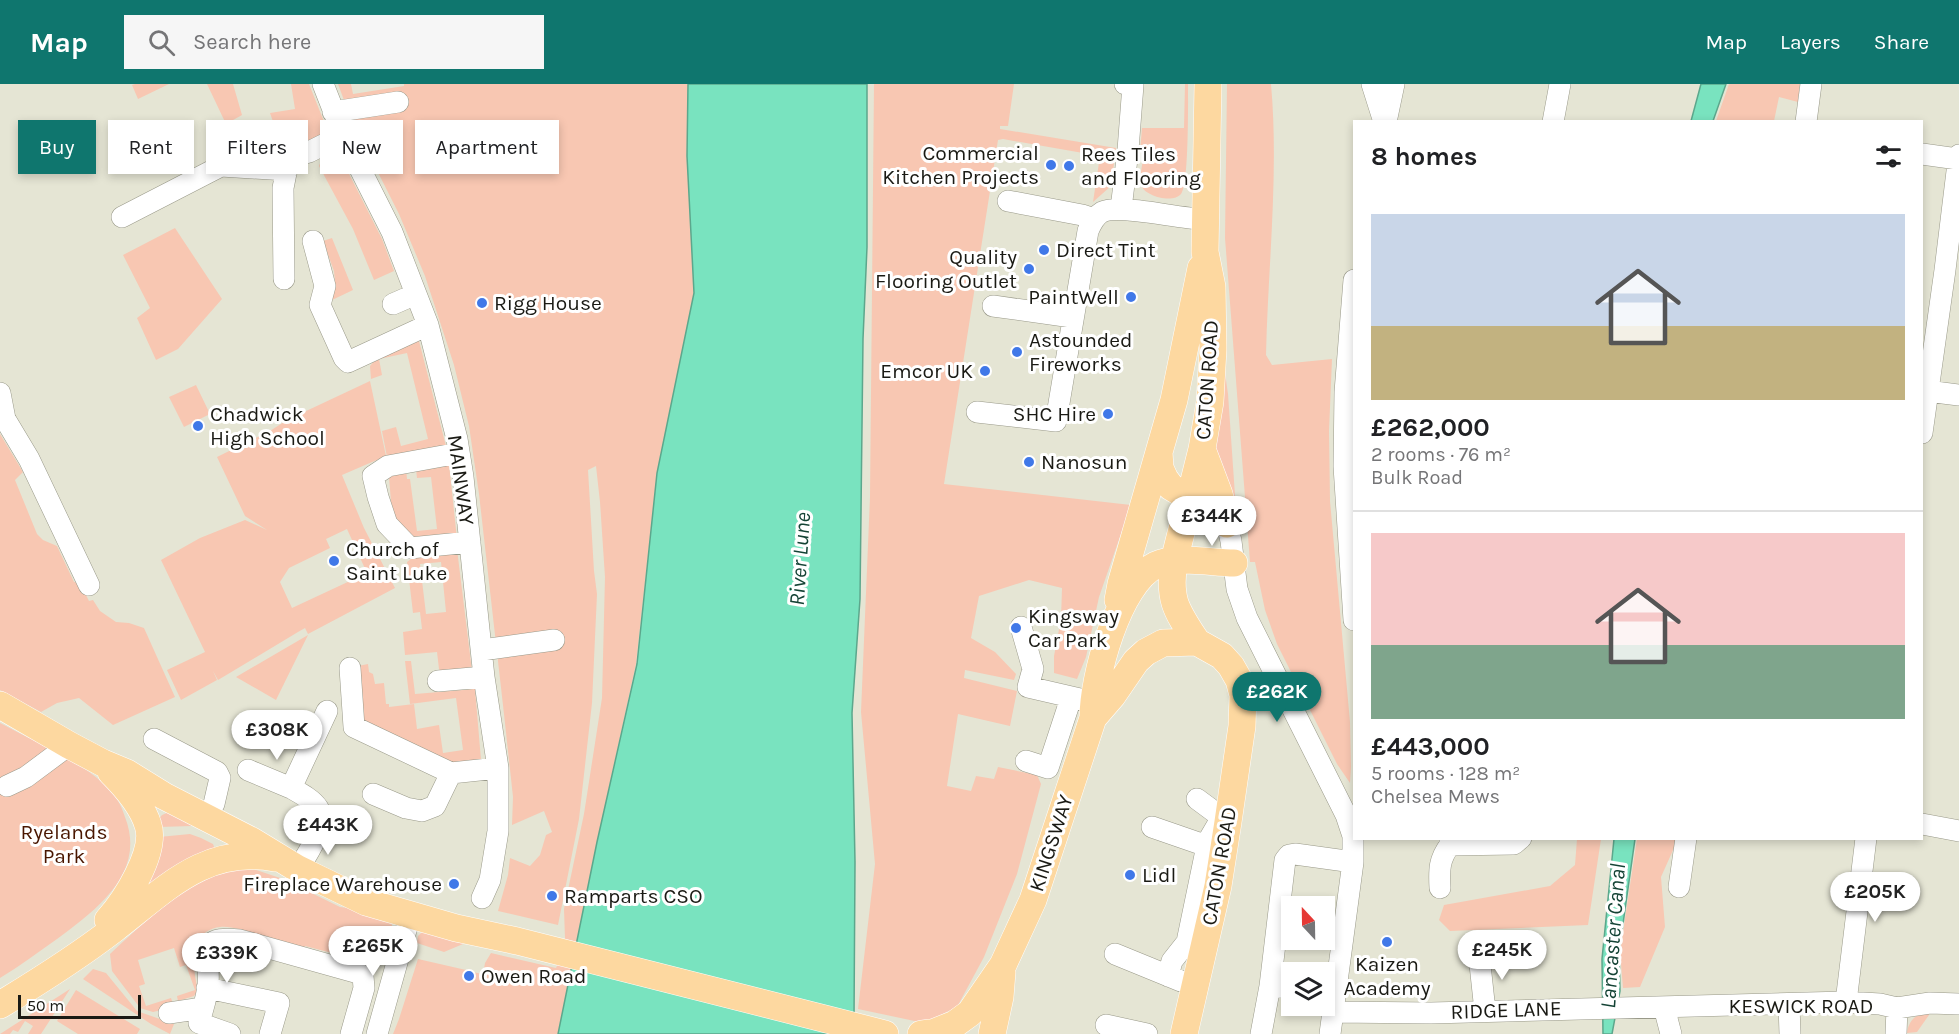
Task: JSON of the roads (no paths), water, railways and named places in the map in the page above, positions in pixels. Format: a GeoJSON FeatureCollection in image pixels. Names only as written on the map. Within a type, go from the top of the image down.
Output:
{"type":"FeatureCollection","features":[{"type":"Feature","properties":{"kind":"main road","name":"CATON ROAD"},"geometry":{"type":"LineString","coordinates":[[1184,1034],[1218,886],[1225,819],[1242,726],[1243,695],[1232,666],[1212,649],[1197,642],[1177,611],[1172,593],[1174,561],[1191,500],[1210,402],[1213,349],[1212,287],[1205,252],[1208,84]]}},
{"type":"Feature","properties":{"kind":"main road","name":"CATON ROAD"},"geometry":{"type":"LineString","coordinates":[[1112,630],[1121,584],[1174,400],[1197,279],[1205,252]]}},
{"type":"Feature","properties":{"kind":"main road"},"geometry":{"type":"LineString","coordinates":[[1202,449],[1227,524]]}},
{"type":"Feature","properties":{"kind":"main road"},"geometry":{"type":"LineString","coordinates":[[1159,453],[1160,468],[1171,487],[1213,512],[1227,524]]}},
{"type":"Feature","properties":{"kind":"main road"},"geometry":{"type":"LineString","coordinates":[[1112,630],[1123,602],[1138,580],[1156,565],[1174,561],[1234,562]]}},
{"type":"Feature","properties":{"kind":"main road","name":"KINGSWAY"},"geometry":{"type":"LineString","coordinates":[[1003,965],[1033,900],[1073,777],[1086,706],[1112,630]]}},
{"type":"Feature","properties":{"kind":"main road"},"geometry":{"type":"LineString","coordinates":[[1086,706],[1112,696],[1128,670],[1146,652],[1163,643],[1197,642]]}},
{"type":"Feature","properties":{"kind":"main road"},"geometry":{"type":"LineString","coordinates":[[0,705],[69,745],[127,773],[164,796],[252,841],[289,864],[366,902],[456,928],[517,941],[885,1034]]}},
{"type":"Feature","properties":{"kind":"main road"},"geometry":{"type":"LineString","coordinates":[[57,968],[121,905],[131,891],[147,848],[148,825],[132,796],[103,763]]}},
{"type":"Feature","properties":{"kind":"main road"},"geometry":{"type":"LineString","coordinates":[[148,825],[164,796]]}},
{"type":"Feature","properties":{"kind":"main road"},"geometry":{"type":"LineString","coordinates":[[0,1005],[114,930],[185,874],[222,858],[240,855],[262,855],[289,864]]}},
{"type":"Feature","properties":{"kind":"main road"},"geometry":{"type":"LineString","coordinates":[[921,1034],[935,1032],[955,1024],[970,1013],[1003,965]]}},
{"type":"Feature","properties":{"kind":"main road"},"geometry":{"type":"LineString","coordinates":[[992,1034],[1000,997],[1003,965]]}},
{"type":"Feature","properties":{"kind":"street","name":"MAINWAY"},"geometry":{"type":"LineString","coordinates":[[323,84],[336,120]]}},
{"type":"Feature","properties":{"kind":"street"},"geometry":{"type":"LineString","coordinates":[[1121,209],[1132,85],[1125,84]]}},
{"type":"Feature","properties":{"kind":"street"},"geometry":{"type":"LineString","coordinates":[[1372,84],[1384,120]]}},
{"type":"Feature","properties":{"kind":"street"},"geometry":{"type":"LineString","coordinates":[[1385,120],[1394,84]]}},
{"type":"Feature","properties":{"kind":"street"},"geometry":{"type":"LineString","coordinates":[[1553,120],[1560,84]]}},
{"type":"Feature","properties":{"kind":"street"},"geometry":{"type":"LineString","coordinates":[[1806,120],[1811,84]]}},
{"type":"Feature","properties":{"kind":"street"},"geometry":{"type":"LineString","coordinates":[[333,112],[398,102]]}},
{"type":"Feature","properties":{"kind":"street"},"geometry":{"type":"LineString","coordinates":[[1923,154],[1958,157],[1953,257],[1927,391],[1923,425]]}},
{"type":"Feature","properties":{"kind":"street"},"geometry":{"type":"LineString","coordinates":[[122,217],[206,174]]}},
{"type":"Feature","properties":{"kind":"street"},"geometry":{"type":"LineString","coordinates":[[284,279],[283,188],[286,174]]}},
{"type":"Feature","properties":{"kind":"street","name":"MAINWAY"},"geometry":{"type":"LineString","coordinates":[[363,174],[392,232],[428,325],[459,453],[484,677],[498,768],[498,831],[490,880],[482,898]]}},
{"type":"Feature","properties":{"kind":"street"},"geometry":{"type":"LineString","coordinates":[[1008,201],[1094,219]]}},
{"type":"Feature","properties":{"kind":"street"},"geometry":{"type":"LineString","coordinates":[[977,412],[1056,421],[1088,231],[1094,219],[1101,213],[1121,209],[1206,219]]}},
{"type":"Feature","properties":{"kind":"street"},"geometry":{"type":"LineString","coordinates":[[313,241],[325,286],[320,304],[344,358],[352,370],[428,325]]}},
{"type":"Feature","properties":{"kind":"street"},"geometry":{"type":"LineString","coordinates":[[393,304],[416,294]]}},
{"type":"Feature","properties":{"kind":"street"},"geometry":{"type":"LineString","coordinates":[[993,306],[1072,317]]}},
{"type":"Feature","properties":{"kind":"street"},"geometry":{"type":"LineString","coordinates":[[1353,313],[1352,346],[1345,392],[1344,466],[1353,606]]}},
{"type":"Feature","properties":{"kind":"street"},"geometry":{"type":"LineString","coordinates":[[1927,391],[1959,395]]}},
{"type":"Feature","properties":{"kind":"street"},"geometry":{"type":"LineString","coordinates":[[0,393],[3,418],[28,459],[89,585]]}},
{"type":"Feature","properties":{"kind":"street"},"geometry":{"type":"LineString","coordinates":[[459,453],[388,466],[373,476],[387,524],[401,553],[470,542]]}},
{"type":"Feature","properties":{"kind":"street"},"geometry":{"type":"LineString","coordinates":[[1227,524],[1237,589],[1247,618],[1353,828],[1353,862],[1335,973]]}},
{"type":"Feature","properties":{"kind":"street"},"geometry":{"type":"LineString","coordinates":[[1021,627],[1033,669],[1028,687],[1086,706],[1047,768]]}},
{"type":"Feature","properties":{"kind":"street"},"geometry":{"type":"LineString","coordinates":[[482,650],[554,640]]}},
{"type":"Feature","properties":{"kind":"street"},"geometry":{"type":"LineString","coordinates":[[350,668],[354,727],[451,773],[498,768]]}},
{"type":"Feature","properties":{"kind":"street"},"geometry":{"type":"LineString","coordinates":[[438,681],[484,677]]}},
{"type":"Feature","properties":{"kind":"street"},"geometry":{"type":"LineString","coordinates":[[291,788],[327,711]]}},
{"type":"Feature","properties":{"kind":"street"},"geometry":{"type":"LineString","coordinates":[[154,739],[217,772],[220,778],[214,804],[204,817]]}},
{"type":"Feature","properties":{"kind":"street"},"geometry":{"type":"LineString","coordinates":[[7,786],[26,777],[69,745]]}},
{"type":"Feature","properties":{"kind":"street"},"geometry":{"type":"LineString","coordinates":[[1026,761],[1073,777]]}},
{"type":"Feature","properties":{"kind":"street"},"geometry":{"type":"LineString","coordinates":[[248,770],[291,788],[317,806],[321,813],[321,824],[289,864]]}},
{"type":"Feature","properties":{"kind":"street"},"geometry":{"type":"LineString","coordinates":[[374,794],[406,808],[422,811],[435,806],[451,773]]}},
{"type":"Feature","properties":{"kind":"street"},"geometry":{"type":"LineString","coordinates":[[1168,976],[1172,961],[1187,942],[1208,841],[1225,819],[1197,799]]}},
{"type":"Feature","properties":{"kind":"street"},"geometry":{"type":"LineString","coordinates":[[1923,824],[1959,831]]}},
{"type":"Feature","properties":{"kind":"street"},"geometry":{"type":"LineString","coordinates":[[1152,827],[1207,846]]}},
{"type":"Feature","properties":{"kind":"street"},"geometry":{"type":"LineString","coordinates":[[1440,888],[1439,865],[1450,842],[1514,844],[1519,840]]}},
{"type":"Feature","properties":{"kind":"street"},"geometry":{"type":"LineString","coordinates":[[1679,888],[1686,840]]}},
{"type":"Feature","properties":{"kind":"street"},"geometry":{"type":"LineString","coordinates":[[1846,1002],[1866,840]]}},
{"type":"Feature","properties":{"kind":"street"},"geometry":{"type":"LineString","coordinates":[[1262,1034],[1285,860],[1289,855],[1295,854],[1353,862]]}},
{"type":"Feature","properties":{"kind":"street"},"geometry":{"type":"LineString","coordinates":[[377,1034],[410,916]]}},
{"type":"Feature","properties":{"kind":"street"},"geometry":{"type":"LineString","coordinates":[[230,1034],[199,1023],[205,998],[206,953],[210,944],[215,940],[223,939],[240,940],[352,970],[363,976],[363,991],[351,1034]]}},
{"type":"Feature","properties":{"kind":"street"},"geometry":{"type":"LineString","coordinates":[[1115,954],[1195,986]]}},
{"type":"Feature","properties":{"kind":"street"},"geometry":{"type":"LineString","coordinates":[[1479,955],[1485,1011]]}},
{"type":"Feature","properties":{"kind":"street"},"geometry":{"type":"LineString","coordinates":[[1270,986],[1281,987]]}},
{"type":"Feature","properties":{"kind":"street"},"geometry":{"type":"LineString","coordinates":[[363,991],[387,1002]]}},
{"type":"Feature","properties":{"kind":"street"},"geometry":{"type":"LineString","coordinates":[[169,1012],[205,998],[279,1003],[270,1034]]}},
{"type":"Feature","properties":{"kind":"street","name":"RIDGE LANE"},"geometry":{"type":"LineString","coordinates":[[1335,999],[1431,1013],[1642,1007]]}},
{"type":"Feature","properties":{"kind":"street","name":"KESWICK ROAD"},"geometry":{"type":"LineString","coordinates":[[1642,1007],[1846,1002],[1880,1004],[1897,1008],[1930,1003],[1959,1004]]}},
{"type":"Feature","properties":{"kind":"street"},"geometry":{"type":"LineString","coordinates":[[1789,1004],[1790,1034]]}},
{"type":"Feature","properties":{"kind":"street"},"geometry":{"type":"LineString","coordinates":[[1664,1007],[1671,1034]]}},
{"type":"Feature","properties":{"kind":"street"},"geometry":{"type":"LineString","coordinates":[[1896,1034],[1897,1008]]}},
{"type":"Feature","properties":{"kind":"street"},"geometry":{"type":"LineString","coordinates":[[1330,1016],[1330,1034]]}},
{"type":"Feature","properties":{"kind":"street"},"geometry":{"type":"LineString","coordinates":[[1106,1025],[1147,1034]]}},
{"type":"Feature","properties":{"kind":"water","name":"River Lune"},"geometry":{"type":"Polygon","coordinates":[[[688,84],[867,84],[867,247],[863,339],[860,599],[852,713],[855,862],[854,1020],[849,1034],[558,1034],[597,842],[637,664],[657,473],[694,293],[687,156],[688,84]]]}},
{"type":"Feature","properties":{"kind":"water"},"geometry":{"type":"Polygon","coordinates":[[[1701,84],[1726,84],[1713,120],[1691,120],[1701,84]]]}},
{"type":"Feature","properties":{"kind":"water","name":"Lancaster Canal"},"geometry":{"type":"Polygon","coordinates":[[[1614,840],[1635,840],[1619,952],[1620,991],[1612,1034],[1603,1034],[1602,959],[1614,840]]]}},
{"type":"Feature","properties":{"kind":"place","name":"Commercial Kitchen Projects"},"geometry":{"type":"Point","coordinates":[1051,165]}},
{"type":"Feature","properties":{"kind":"place","name":"Rees Tiles and Flooring"},"geometry":{"type":"Point","coordinates":[1069,166]}},
{"type":"Feature","properties":{"kind":"place","name":"Direct Tint"},"geometry":{"type":"Point","coordinates":[1044,250]}},
{"type":"Feature","properties":{"kind":"place","name":"Quality Flooring Outlet"},"geometry":{"type":"Point","coordinates":[1029,269]}},
{"type":"Feature","properties":{"kind":"place","name":"PaintWell"},"geometry":{"type":"Point","coordinates":[1131,297]}},
{"type":"Feature","properties":{"kind":"place","name":"Rigg House"},"geometry":{"type":"Point","coordinates":[482,303]}},
{"type":"Feature","properties":{"kind":"place","name":"Astounded Fireworks"},"geometry":{"type":"Point","coordinates":[1017,352]}},
{"type":"Feature","properties":{"kind":"place","name":"Emcor UK"},"geometry":{"type":"Point","coordinates":[985,371]}},
{"type":"Feature","properties":{"kind":"place","name":"SHC Hire"},"geometry":{"type":"Point","coordinates":[1108,414]}},
{"type":"Feature","properties":{"kind":"place","name":"Chadwick High School"},"geometry":{"type":"Point","coordinates":[198,426]}},
{"type":"Feature","properties":{"kind":"place","name":"Nanosun"},"geometry":{"type":"Point","coordinates":[1029,462]}},
{"type":"Feature","properties":{"kind":"place","name":"Church of Saint Luke"},"geometry":{"type":"Point","coordinates":[334,561]}},
{"type":"Feature","properties":{"kind":"place","name":"Kingsway Car Park"},"geometry":{"type":"Point","coordinates":[1016,628]}},
{"type":"Feature","properties":{"kind":"place","name":"Lidl"},"geometry":{"type":"Point","coordinates":[1130,875]}},
{"type":"Feature","properties":{"kind":"place","name":"Fireplace Warehouse"},"geometry":{"type":"Point","coordinates":[454,884]}},
{"type":"Feature","properties":{"kind":"place","name":"Ramparts CSO"},"geometry":{"type":"Point","coordinates":[552,896]}},
{"type":"Feature","properties":{"kind":"place","name":"Kaizen Academy"},"geometry":{"type":"Point","coordinates":[1387,942]}},
{"type":"Feature","properties":{"kind":"place","name":"Owen Road"},"geometry":{"type":"Point","coordinates":[469,976]}},
{"type":"Feature","properties":{"kind":"park label","name":"Ryelands Park"},"geometry":{"type":"Point","coordinates":[64,844]}}]}
